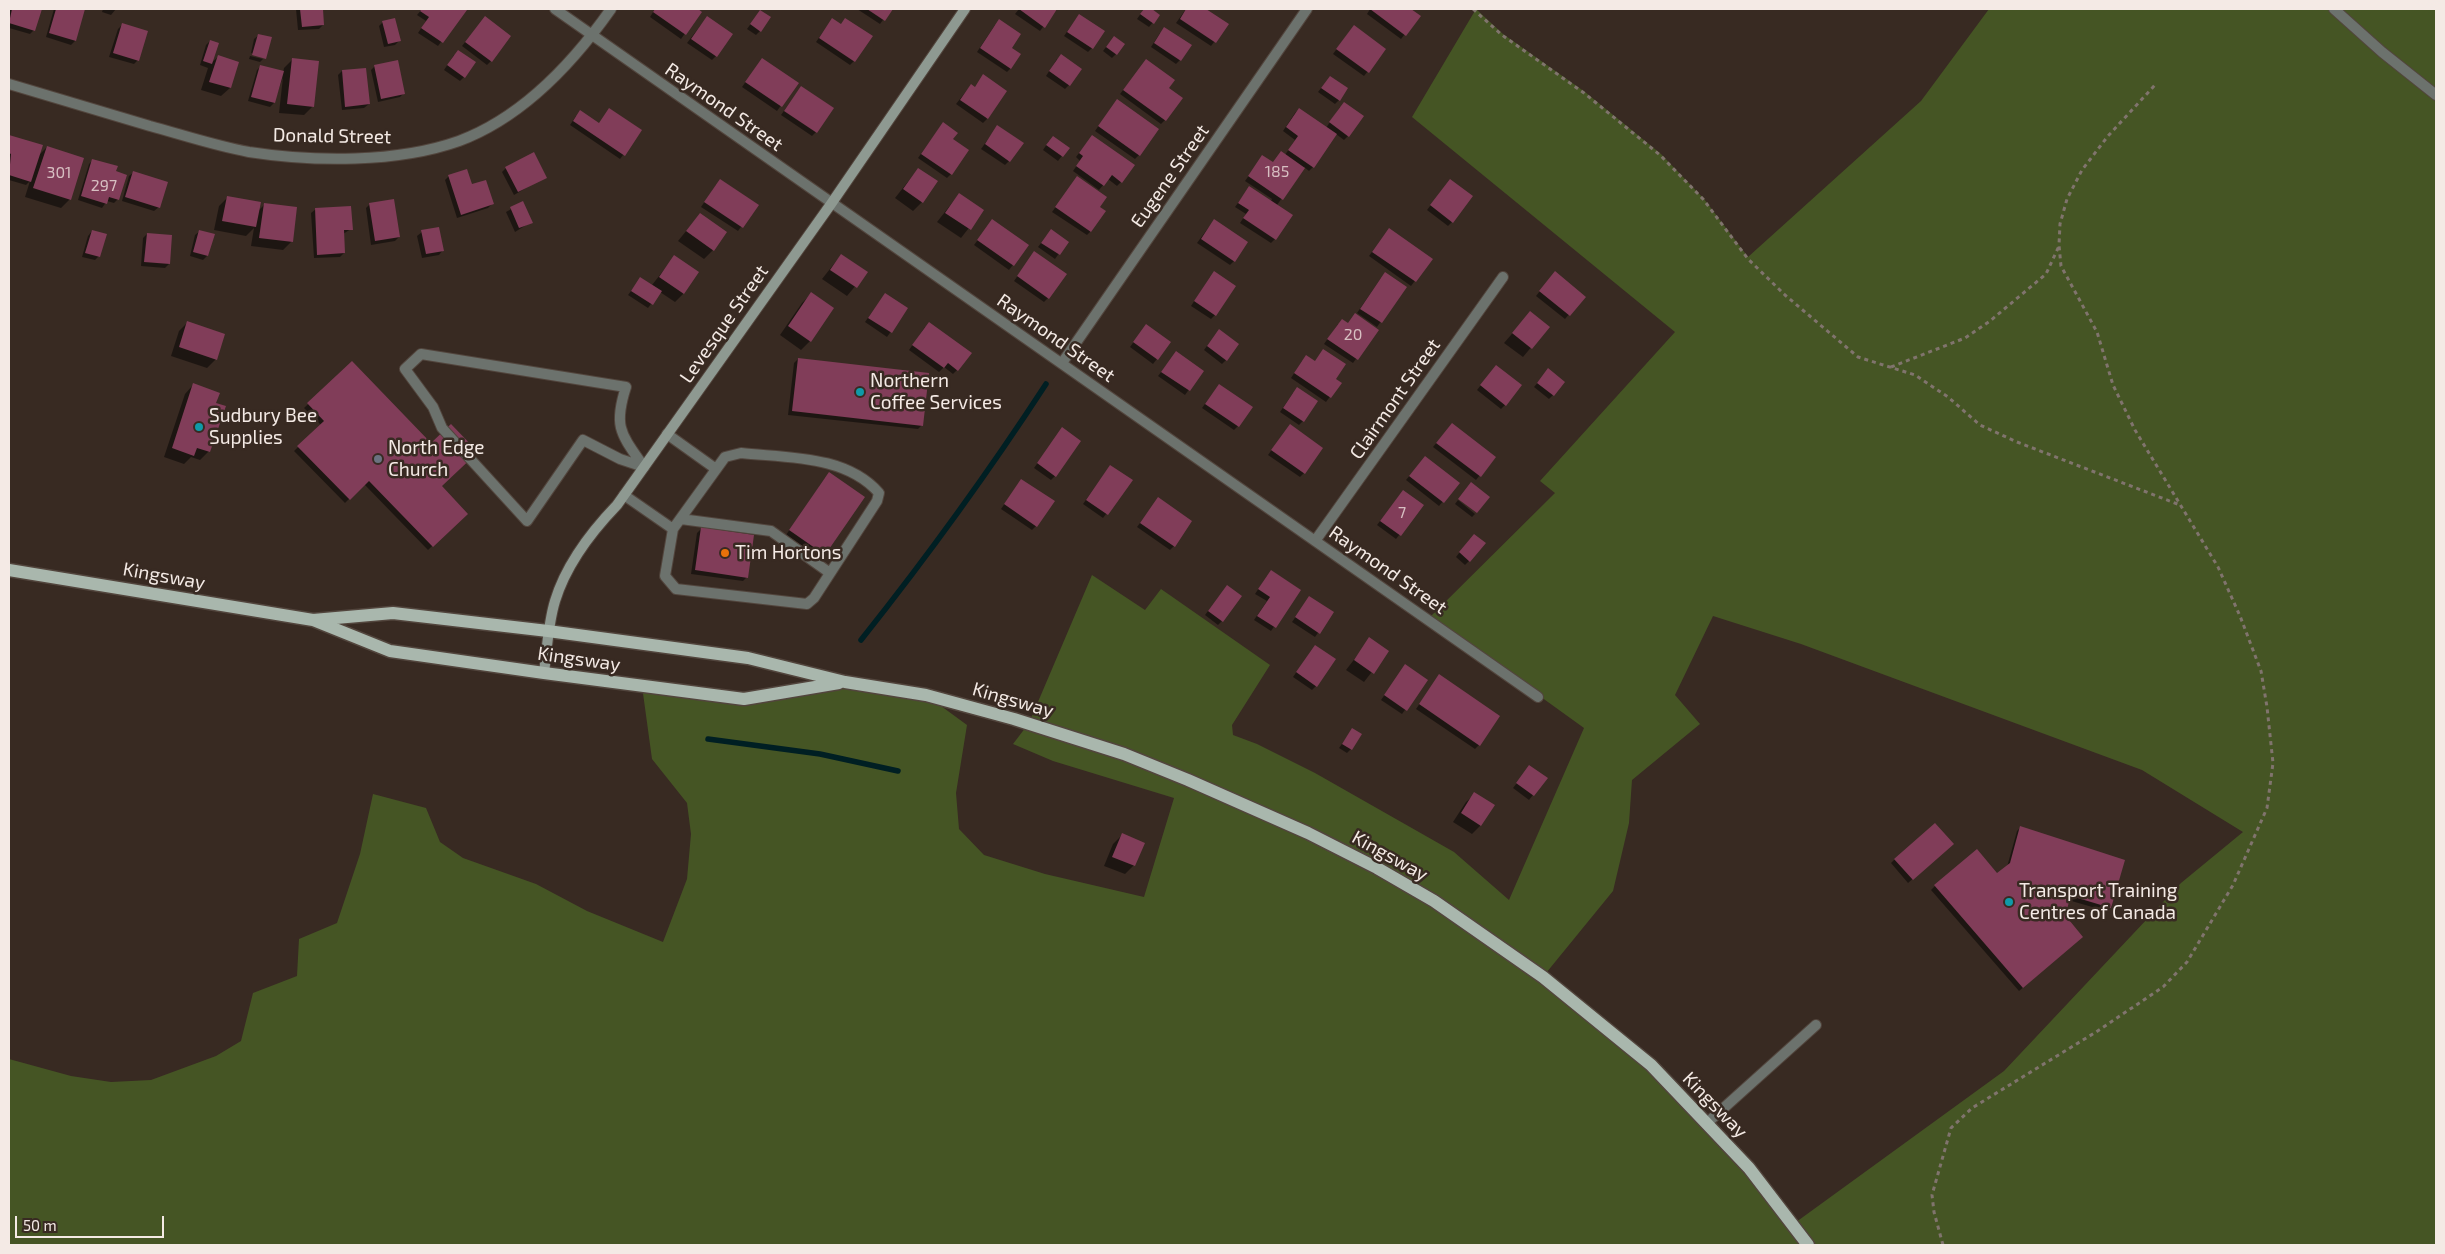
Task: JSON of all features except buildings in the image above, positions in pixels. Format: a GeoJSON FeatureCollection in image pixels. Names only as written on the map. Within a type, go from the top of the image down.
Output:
{"type":"FeatureCollection","features":[{"type":"Feature","properties":{"kind":"main road","name":"Kingsway"},"geometry":{"type":"LineString","coordinates":[[9,570],[312,620],[390,651],[544,673],[744,699],[845,682]]}},
{"type":"Feature","properties":{"kind":"main road","name":"Kingsway"},"geometry":{"type":"LineString","coordinates":[[312,620],[393,613],[548,631],[748,658],[845,682],[944,700],[1029,723],[1131,757],[1188,780],[1308,834],[1377,868],[1434,901],[1543,977],[1651,1065],[1749,1168],[1808,1245]]}},
{"type":"Feature","properties":{"kind":"street","name":"Raymond Street"},"geometry":{"type":"LineString","coordinates":[[555,9],[1538,697]]}},
{"type":"Feature","properties":{"kind":"street","name":"Donald Street"},"geometry":{"type":"LineString","coordinates":[[9,84],[190,137],[249,152],[312,158],[371,158],[420,152],[460,140],[491,124],[548,83],[592,36],[611,9]]}},
{"type":"Feature","properties":{"kind":"street","name":"Levesque Street"},"geometry":{"type":"LineString","coordinates":[[544,673],[548,631],[555,601],[572,566],[600,523],[624,495],[831,204],[965,9]]}},
{"type":"Feature","properties":{"kind":"street","name":"Eugene Street"},"geometry":{"type":"LineString","coordinates":[[1062,363],[1307,9]]}},
{"type":"Feature","properties":{"kind":"street"},"geometry":{"type":"LineString","coordinates":[[2334,9],[2382,52],[2436,95]]}},
{"type":"Feature","properties":{"kind":"street","name":"Clairmont Street"},"geometry":{"type":"LineString","coordinates":[[1315,541],[1503,277]]}},
{"type":"Feature","properties":{"kind":"street"},"geometry":{"type":"LineString","coordinates":[[421,354],[626,387],[619,407],[620,431],[644,467],[620,459],[583,440],[527,521],[442,428],[433,407],[405,369],[421,354]]}},
{"type":"Feature","properties":{"kind":"street"},"geometry":{"type":"LineString","coordinates":[[667,434],[716,470]]}},
{"type":"Feature","properties":{"kind":"street"},"geometry":{"type":"LineString","coordinates":[[741,453],[823,462],[840,467],[872,485],[878,493],[877,501],[814,598],[806,604],[676,589],[665,576],[673,530],[716,470],[725,457],[741,453]]}},
{"type":"Feature","properties":{"kind":"street"},"geometry":{"type":"LineString","coordinates":[[624,495],[673,530]]}},
{"type":"Feature","properties":{"kind":"street"},"geometry":{"type":"LineString","coordinates":[[681,519],[770,531],[830,573]]}},
{"type":"Feature","properties":{"kind":"street"},"geometry":{"type":"LineString","coordinates":[[1706,1123],[1816,1025]]}},
{"type":"Feature","properties":{"kind":"path"},"geometry":{"type":"LineString","coordinates":[[1473,9],[1502,35],[1584,93],[1660,155],[1703,199],[1748,259],[1834,338],[1858,357],[1915,376],[1948,397],[1980,425],[2017,442],[2180,505]]}},
{"type":"Feature","properties":{"kind":"path"},"geometry":{"type":"LineString","coordinates":[[1943,1245],[1934,1212],[1932,1195],[1951,1128],[1972,1108],[2096,1032],[2163,987],[2187,962],[2233,885],[2267,808],[2273,763],[2271,735],[2260,671],[2240,616],[2218,567],[2134,430],[2120,400],[2097,332],[2062,266],[2059,245],[2060,224],[2067,199],[2082,170],[2108,136],[2155,85]]}},
{"type":"Feature","properties":{"kind":"path"},"geometry":{"type":"LineString","coordinates":[[1891,368],[1965,338],[1990,321],[2046,274],[2059,245]]}},
{"type":"Feature","properties":{"kind":"green space"},"geometry":{"type":"Polygon","coordinates":[[[1476,9],[1503,34],[1585,92],[1661,154],[1704,199],[1748,257],[1921,101],[1989,9],[2436,9],[2436,1245],[9,1245],[9,1059],[71,1076],[111,1082],[151,1080],[216,1056],[241,1041],[253,993],[297,976],[299,939],[337,923],[360,854],[373,794],[426,808],[440,842],[463,858],[536,884],[587,911],[663,942],[687,879],[691,834],[687,803],[652,759],[642,686],[744,699],[845,682],[926,695],[967,725],[956,793],[959,829],[984,855],[1045,874],[1144,897],[1174,798],[1053,761],[1013,744],[1029,723],[1092,575],[1145,610],[1161,589],[1270,665],[1232,725],[1233,735],[1257,744],[1315,773],[1454,852],[1509,900],[1584,728],[1430,617],[1555,493],[1540,481],[1675,332],[1412,117],[1476,9]],[[1713,616],[1675,695],[1700,724],[1632,780],[1629,823],[1613,891],[1542,978],[1650,1066],[1792,1225],[2004,1071],[2181,883],[2243,832],[2142,770],[1801,644],[1713,616]]]}},
{"type":"Feature","properties":{"kind":"waterway"},"geometry":{"type":"LineString","coordinates":[[861,640],[910,578],[1002,450],[1046,384]]}},
{"type":"Feature","properties":{"kind":"waterway"},"geometry":{"type":"LineString","coordinates":[[708,739],[820,754],[898,771]]}},
{"type":"Feature","properties":{"kind":"place","name":"Northern Coffee Services"},"geometry":{"type":"Point","coordinates":[860,392]}},
{"type":"Feature","properties":{"kind":"place","name":"Sudbury Bee Supplies"},"geometry":{"type":"Point","coordinates":[199,427]}},
{"type":"Feature","properties":{"kind":"place","name":"North Edge Church"},"geometry":{"type":"Point","coordinates":[378,459]}},
{"type":"Feature","properties":{"kind":"place","name":"Tim Hortons"},"geometry":{"type":"Point","coordinates":[725,553]}},
{"type":"Feature","properties":{"kind":"place","name":"Transport Training Centres of Canada"},"geometry":{"type":"Point","coordinates":[2009,902]}}]}
